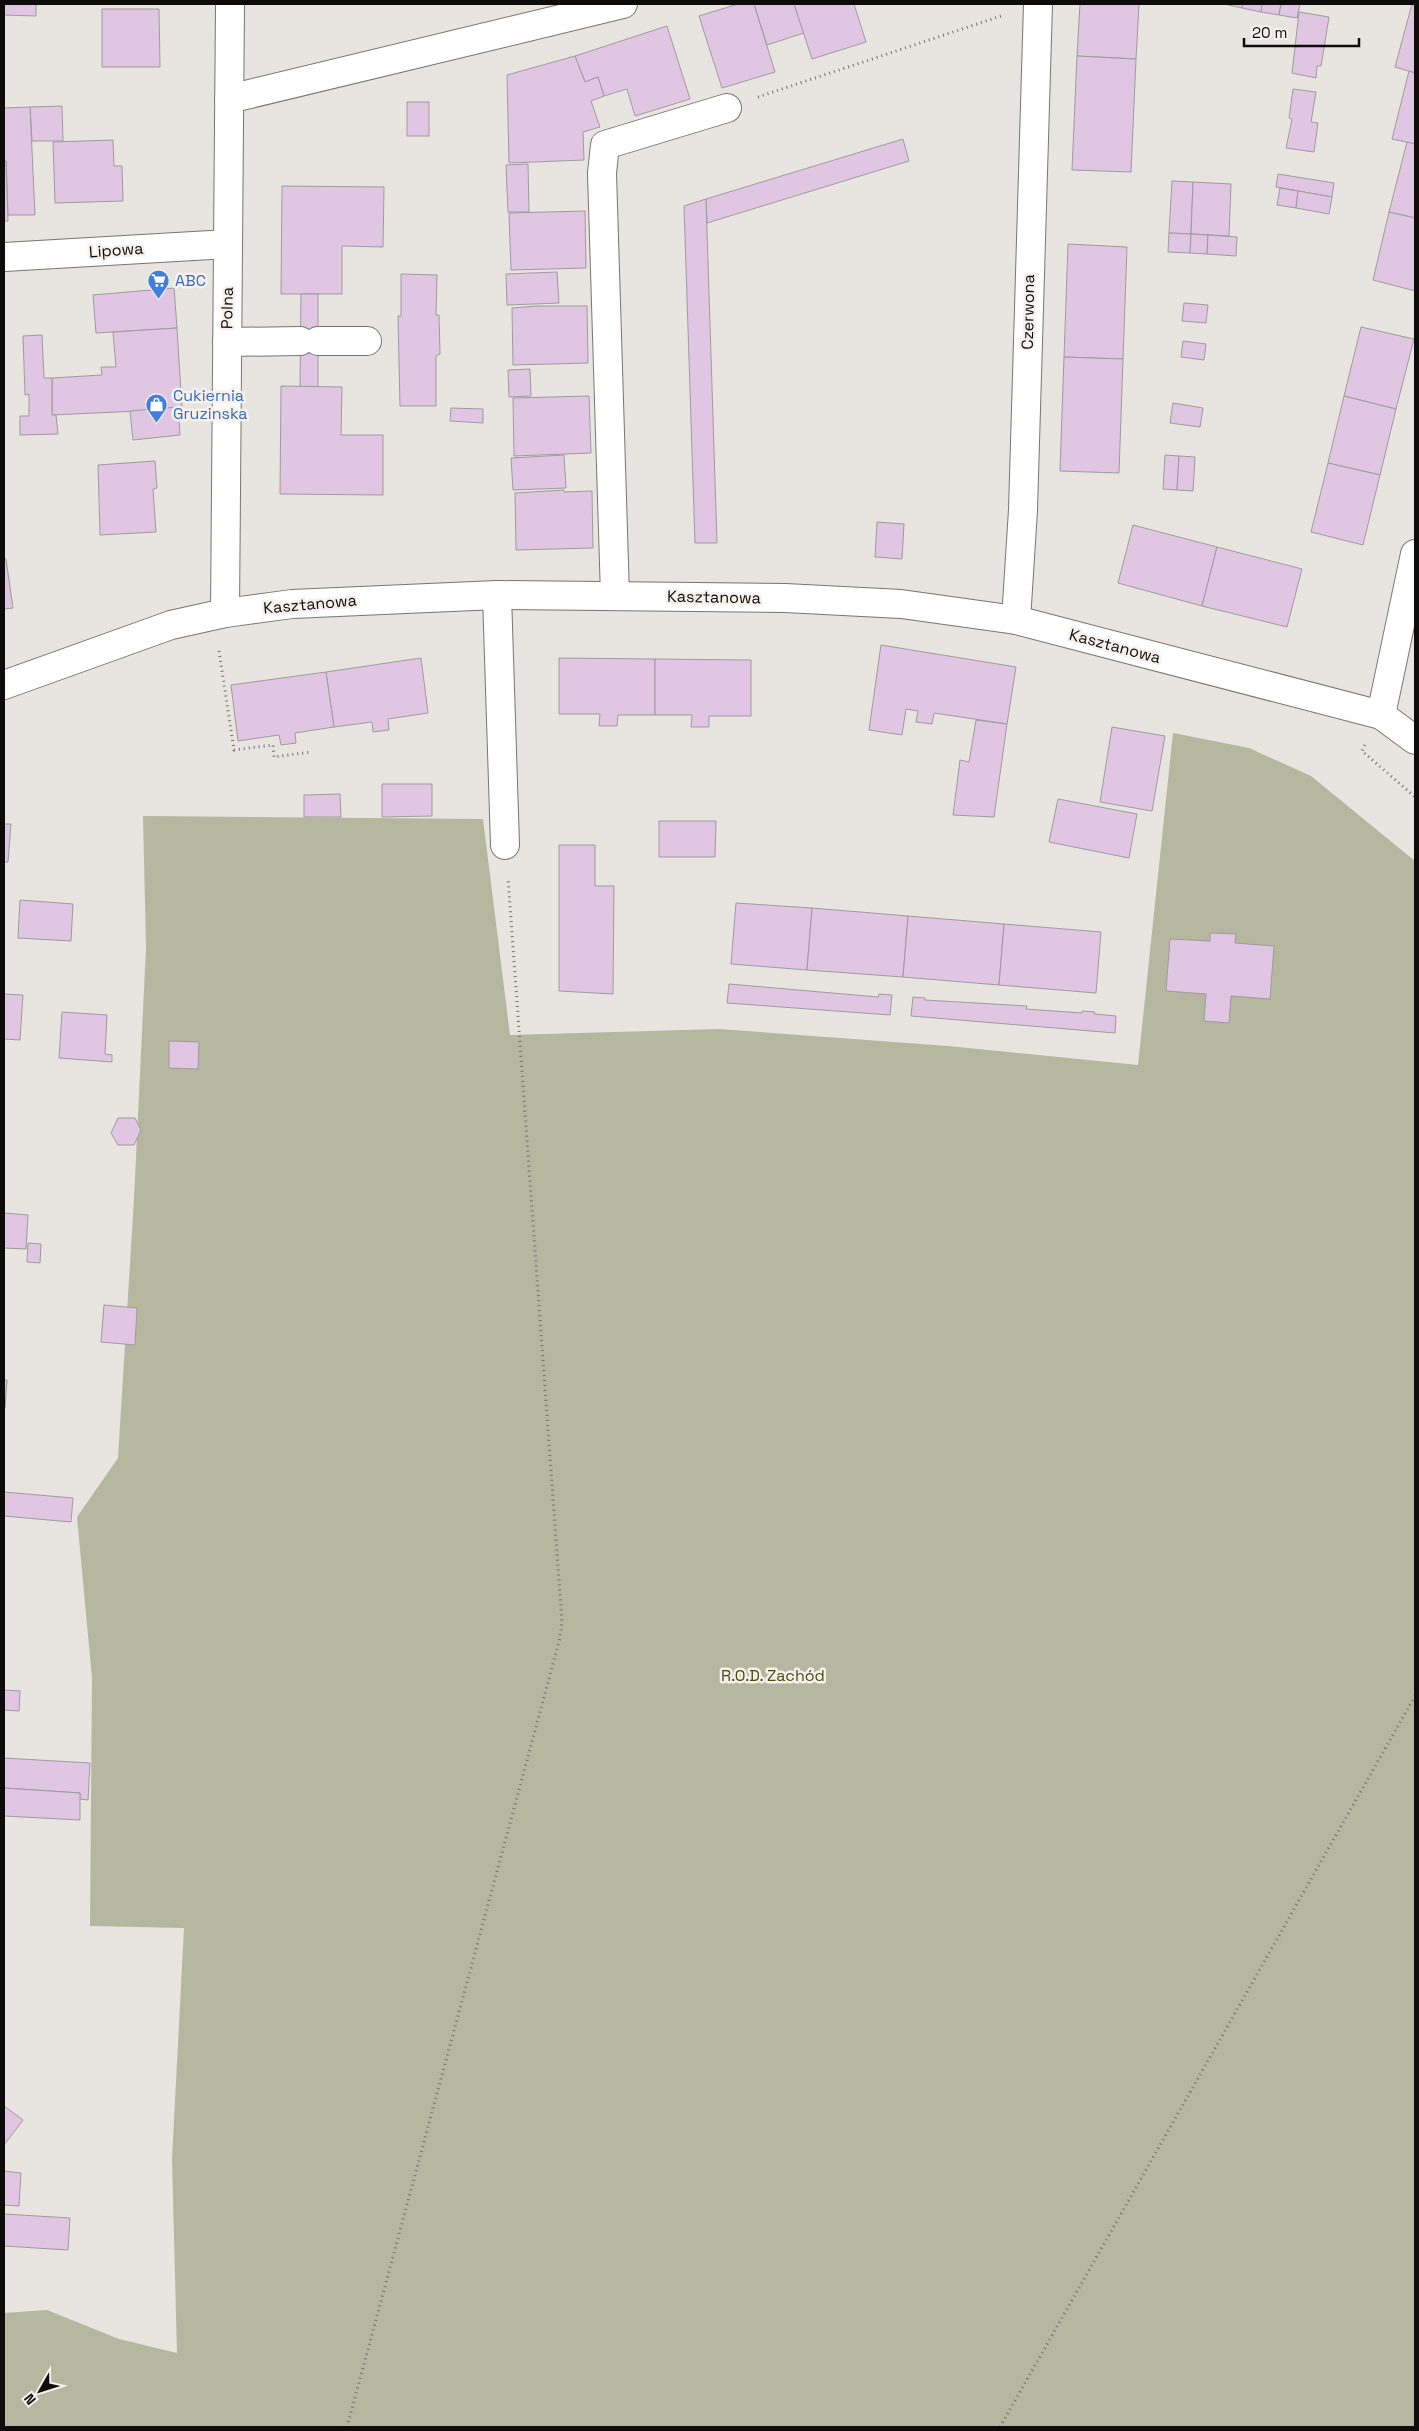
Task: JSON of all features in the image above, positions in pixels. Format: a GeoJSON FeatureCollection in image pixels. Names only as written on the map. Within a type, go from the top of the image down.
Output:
{"type":"FeatureCollection","features":[{"type":"Feature","properties":{"kind":"street","name":"Polna"},"geometry":{"type":"LineString","coordinates":[[225,613],[230,4]]}},
{"type":"Feature","properties":{"kind":"street"},"geometry":{"type":"LineString","coordinates":[[229,99],[623,4]]}},
{"type":"Feature","properties":{"kind":"street","name":"Czerwona"},"geometry":{"type":"LineString","coordinates":[[1016,620],[1023,510],[1038,4]]}},
{"type":"Feature","properties":{"kind":"street"},"geometry":{"type":"LineString","coordinates":[[615,596],[602,173],[605,145],[727,108]]}},
{"type":"Feature","properties":{"kind":"street","name":"Lipowa"},"geometry":{"type":"LineString","coordinates":[[4,257],[228,244]]}},
{"type":"Feature","properties":{"kind":"street"},"geometry":{"type":"LineString","coordinates":[[227,342],[367,341]]}},
{"type":"Feature","properties":{"kind":"street"},"geometry":{"type":"LineString","coordinates":[[1381,715],[1415,554]]}},
{"type":"Feature","properties":{"kind":"street"},"geometry":{"type":"LineString","coordinates":[[497,595],[505,845]]}},
{"type":"Feature","properties":{"kind":"street","name":"Kasztanowa"},"geometry":{"type":"LineString","coordinates":[[4,685],[171,625],[225,613],[292,604],[497,595],[785,598],[901,604],[1016,620],[1381,715],[1415,740]]}},
{"type":"Feature","properties":{"kind":"path"},"geometry":{"type":"LineString","coordinates":[[727,108],[1038,4]]}},
{"type":"Feature","properties":{"kind":"path"},"geometry":{"type":"LineString","coordinates":[[212,652],[229,649]]}},
{"type":"Feature","properties":{"kind":"path"},"geometry":{"type":"LineString","coordinates":[[219,651],[234,750],[272,744],[274,757],[310,752]]}},
{"type":"Feature","properties":{"kind":"path"},"geometry":{"type":"LineString","coordinates":[[1362,751],[1415,797]]}},
{"type":"Feature","properties":{"kind":"path"},"geometry":{"type":"LineString","coordinates":[[347,2427],[560,1638],[562,1622],[505,845]]}},
{"type":"Feature","properties":{"kind":"path"},"geometry":{"type":"LineString","coordinates":[[1000,2427],[1415,1696]]}},
{"type":"Feature","properties":{"kind":"green space","name":"R.O.D. Zachód"},"geometry":{"type":"Polygon","coordinates":[[[1173,733],[1249,748],[1311,776],[1415,861],[1415,2427],[4,2427],[4,2313],[47,2310],[119,2339],[177,2353],[172,2159],[184,1928],[90,1926],[92,1678],[77,1517],[118,1458],[134,1199],[146,948],[143,816],[483,819],[510,1035],[719,1029],[948,1046],[1138,1065],[1173,733]]]}},
{"type":"Feature","properties":{"kind":"building"},"geometry":{"type":"Polygon","coordinates":[[[4,4],[36,4],[36,16],[4,15],[4,4]]]}},
{"type":"Feature","properties":{"kind":"building"},"geometry":{"type":"Polygon","coordinates":[[[738,4],[754,4],[775,72],[722,88],[699,16],[738,4]]]}},
{"type":"Feature","properties":{"kind":"building"},"geometry":{"type":"Polygon","coordinates":[[[754,4],[794,4],[804,33],[767,45],[754,4]]]}},
{"type":"Feature","properties":{"kind":"building"},"geometry":{"type":"Polygon","coordinates":[[[794,4],[854,4],[866,42],[812,59],[794,4]]]}},
{"type":"Feature","properties":{"kind":"building"},"geometry":{"type":"Polygon","coordinates":[[[1080,4],[1139,4],[1136,59],[1077,56],[1080,4]]]}},
{"type":"Feature","properties":{"kind":"building"},"geometry":{"type":"Polygon","coordinates":[[[1224,4],[1243,4],[1242,8],[1224,4]]]}},
{"type":"Feature","properties":{"kind":"building"},"geometry":{"type":"Polygon","coordinates":[[[1243,4],[1262,4],[1261,12],[1242,8],[1243,4]]]}},
{"type":"Feature","properties":{"kind":"building"},"geometry":{"type":"Polygon","coordinates":[[[1262,4],[1281,4],[1279,15],[1261,12],[1262,4]]]}},
{"type":"Feature","properties":{"kind":"building"},"geometry":{"type":"Polygon","coordinates":[[[1281,4],[1300,4],[1297,18],[1279,15],[1281,4]]]}},
{"type":"Feature","properties":{"kind":"building"},"geometry":{"type":"Polygon","coordinates":[[[1412,4],[1415,4],[1415,73],[1395,67],[1412,4]]]}},
{"type":"Feature","properties":{"kind":"building"},"geometry":{"type":"Polygon","coordinates":[[[102,9],[159,9],[160,67],[102,67],[102,9]]]}},
{"type":"Feature","properties":{"kind":"building"},"geometry":{"type":"Polygon","coordinates":[[[1299,12],[1329,17],[1321,66],[1317,66],[1316,78],[1292,73],[1299,12]]]}},
{"type":"Feature","properties":{"kind":"building"},"geometry":{"type":"Polygon","coordinates":[[[667,26],[690,99],[635,116],[627,89],[604,96],[598,77],[585,82],[575,56],[667,26]]]}},
{"type":"Feature","properties":{"kind":"building"},"geometry":{"type":"Polygon","coordinates":[[[575,56],[585,82],[598,77],[604,96],[591,101],[600,127],[583,132],[584,160],[509,163],[507,75],[575,56]]]}},
{"type":"Feature","properties":{"kind":"building"},"geometry":{"type":"Polygon","coordinates":[[[1077,56],[1136,59],[1131,172],[1072,170],[1077,56]]]}},
{"type":"Feature","properties":{"kind":"building"},"geometry":{"type":"Polygon","coordinates":[[[1409,71],[1415,73],[1415,144],[1392,139],[1409,71]]]}},
{"type":"Feature","properties":{"kind":"building"},"geometry":{"type":"Polygon","coordinates":[[[1293,89],[1316,92],[1311,122],[1318,123],[1314,152],[1286,148],[1292,119],[1289,118],[1293,89]]]}},
{"type":"Feature","properties":{"kind":"building"},"geometry":{"type":"Polygon","coordinates":[[[407,102],[429,102],[429,136],[407,136],[407,102]]]}},
{"type":"Feature","properties":{"kind":"building"},"geometry":{"type":"Polygon","coordinates":[[[62,106],[63,141],[32,141],[30,107],[62,106]]]}},
{"type":"Feature","properties":{"kind":"building"},"geometry":{"type":"Polygon","coordinates":[[[30,107],[35,215],[8,215],[6,161],[4,161],[4,108],[30,107]]]}},
{"type":"Feature","properties":{"kind":"building"},"geometry":{"type":"Polygon","coordinates":[[[903,139],[909,161],[707,223],[706,199],[903,139]]]}},
{"type":"Feature","properties":{"kind":"building"},"geometry":{"type":"Polygon","coordinates":[[[113,140],[114,166],[122,166],[123,201],[55,203],[53,142],[113,140]]]}},
{"type":"Feature","properties":{"kind":"building"},"geometry":{"type":"Polygon","coordinates":[[[1407,142],[1415,144],[1415,218],[1389,212],[1407,142]]]}},
{"type":"Feature","properties":{"kind":"building"},"geometry":{"type":"Polygon","coordinates":[[[4,161],[6,161],[8,221],[4,221],[4,161]]]}},
{"type":"Feature","properties":{"kind":"building"},"geometry":{"type":"Polygon","coordinates":[[[528,164],[529,212],[508,212],[506,165],[528,164]]]}},
{"type":"Feature","properties":{"kind":"building"},"geometry":{"type":"Polygon","coordinates":[[[1278,174],[1334,183],[1332,197],[1276,187],[1278,174]]]}},
{"type":"Feature","properties":{"kind":"building"},"geometry":{"type":"Polygon","coordinates":[[[1172,181],[1193,182],[1191,234],[1169,233],[1172,181]]]}},
{"type":"Feature","properties":{"kind":"building"},"geometry":{"type":"Polygon","coordinates":[[[1193,182],[1231,184],[1229,236],[1191,234],[1193,182]]]}},
{"type":"Feature","properties":{"kind":"building"},"geometry":{"type":"Polygon","coordinates":[[[282,186],[384,187],[383,247],[342,246],[342,294],[281,294],[282,186]]]}},
{"type":"Feature","properties":{"kind":"building"},"geometry":{"type":"Polygon","coordinates":[[[1280,188],[1298,191],[1296,208],[1277,205],[1280,188]]]}},
{"type":"Feature","properties":{"kind":"building"},"geometry":{"type":"Polygon","coordinates":[[[1298,191],[1332,197],[1329,214],[1296,208],[1298,191]]]}},
{"type":"Feature","properties":{"kind":"building"},"geometry":{"type":"Polygon","coordinates":[[[706,199],[717,543],[695,543],[684,206],[706,199]]]}},
{"type":"Feature","properties":{"kind":"building"},"geometry":{"type":"Polygon","coordinates":[[[585,211],[586,268],[511,270],[509,213],[585,211]]]}},
{"type":"Feature","properties":{"kind":"building"},"geometry":{"type":"Polygon","coordinates":[[[1389,212],[1415,218],[1415,291],[1373,280],[1389,212]]]}},
{"type":"Feature","properties":{"kind":"building"},"geometry":{"type":"Polygon","coordinates":[[[1169,233],[1191,234],[1190,253],[1168,252],[1169,233]]]}},
{"type":"Feature","properties":{"kind":"building"},"geometry":{"type":"Polygon","coordinates":[[[1191,234],[1208,235],[1207,254],[1190,253],[1191,234]]]}},
{"type":"Feature","properties":{"kind":"building"},"geometry":{"type":"Polygon","coordinates":[[[1208,235],[1237,237],[1236,256],[1207,254],[1208,235]]]}},
{"type":"Feature","properties":{"kind":"building"},"geometry":{"type":"Polygon","coordinates":[[[1068,244],[1127,247],[1123,359],[1064,357],[1068,244]]]}},
{"type":"Feature","properties":{"kind":"building"},"geometry":{"type":"Polygon","coordinates":[[[557,272],[559,303],[507,305],[506,274],[557,272]]]}},
{"type":"Feature","properties":{"kind":"building"},"geometry":{"type":"Polygon","coordinates":[[[401,274],[437,275],[436,315],[439,315],[440,354],[436,356],[436,406],[400,406],[398,316],[401,316],[401,274]]]}},
{"type":"Feature","properties":{"kind":"building"},"geometry":{"type":"Polygon","coordinates":[[[174,288],[177,328],[96,333],[93,295],[174,288]]]}},
{"type":"Feature","properties":{"kind":"building"},"geometry":{"type":"Polygon","coordinates":[[[301,294],[318,294],[318,387],[300,387],[301,294]]]}},
{"type":"Feature","properties":{"kind":"building"},"geometry":{"type":"Polygon","coordinates":[[[1184,303],[1208,305],[1206,323],[1182,321],[1184,303]]]}},
{"type":"Feature","properties":{"kind":"building"},"geometry":{"type":"Polygon","coordinates":[[[587,306],[588,363],[513,365],[512,308],[587,306]]]}},
{"type":"Feature","properties":{"kind":"building"},"geometry":{"type":"Polygon","coordinates":[[[1361,327],[1414,339],[1396,409],[1344,396],[1361,327]]]}},
{"type":"Feature","properties":{"kind":"building"},"geometry":{"type":"Polygon","coordinates":[[[177,328],[182,409],[52,415],[52,378],[102,375],[101,367],[116,367],[113,332],[177,328]]]}},
{"type":"Feature","properties":{"kind":"building"},"geometry":{"type":"Polygon","coordinates":[[[42,335],[44,378],[52,378],[52,415],[56,415],[58,434],[20,435],[20,416],[29,416],[29,394],[25,395],[23,336],[42,335]]]}},
{"type":"Feature","properties":{"kind":"building"},"geometry":{"type":"Polygon","coordinates":[[[1183,341],[1206,344],[1204,360],[1181,357],[1183,341]]]}},
{"type":"Feature","properties":{"kind":"building"},"geometry":{"type":"Polygon","coordinates":[[[1064,357],[1123,359],[1119,473],[1060,471],[1064,357]]]}},
{"type":"Feature","properties":{"kind":"building"},"geometry":{"type":"Polygon","coordinates":[[[530,369],[531,396],[509,397],[508,370],[530,369]]]}},
{"type":"Feature","properties":{"kind":"building"},"geometry":{"type":"Polygon","coordinates":[[[281,386],[342,387],[341,435],[383,435],[383,495],[280,494],[281,386]]]}},
{"type":"Feature","properties":{"kind":"building"},"geometry":{"type":"Polygon","coordinates":[[[589,396],[591,453],[514,456],[513,398],[589,396]]]}},
{"type":"Feature","properties":{"kind":"building"},"geometry":{"type":"Polygon","coordinates":[[[1344,396],[1396,409],[1380,475],[1328,463],[1344,396]]]}},
{"type":"Feature","properties":{"kind":"building"},"geometry":{"type":"Polygon","coordinates":[[[1173,403],[1203,408],[1200,427],[1170,423],[1173,403]]]}},
{"type":"Feature","properties":{"kind":"building"},"geometry":{"type":"Polygon","coordinates":[[[178,407],[180,435],[133,440],[130,411],[178,407]]]}},
{"type":"Feature","properties":{"kind":"building"},"geometry":{"type":"Polygon","coordinates":[[[451,408],[483,409],[483,423],[450,421],[451,408]]]}},
{"type":"Feature","properties":{"kind":"building"},"geometry":{"type":"Polygon","coordinates":[[[564,455],[566,488],[513,490],[511,458],[564,455]]]}},
{"type":"Feature","properties":{"kind":"building"},"geometry":{"type":"Polygon","coordinates":[[[1165,455],[1179,456],[1177,490],[1163,489],[1165,455]]]}},
{"type":"Feature","properties":{"kind":"building"},"geometry":{"type":"Polygon","coordinates":[[[1179,456],[1195,457],[1193,491],[1177,490],[1179,456]]]}},
{"type":"Feature","properties":{"kind":"building"},"geometry":{"type":"Polygon","coordinates":[[[155,461],[157,488],[153,489],[156,532],[100,535],[98,465],[155,461]]]}},
{"type":"Feature","properties":{"kind":"building"},"geometry":{"type":"Polygon","coordinates":[[[1328,463],[1380,475],[1363,545],[1311,532],[1328,463]]]}},
{"type":"Feature","properties":{"kind":"building"},"geometry":{"type":"Polygon","coordinates":[[[564,490],[564,492],[592,491],[593,548],[516,550],[515,493],[564,490]]]}},
{"type":"Feature","properties":{"kind":"building"},"geometry":{"type":"Polygon","coordinates":[[[877,522],[904,524],[902,559],[875,557],[877,522]]]}},
{"type":"Feature","properties":{"kind":"building"},"geometry":{"type":"Polygon","coordinates":[[[1133,525],[1217,547],[1202,606],[1118,583],[1133,525]]]}},
{"type":"Feature","properties":{"kind":"building"},"geometry":{"type":"Polygon","coordinates":[[[1217,547],[1302,569],[1287,627],[1202,606],[1217,547]]]}},
{"type":"Feature","properties":{"kind":"building"},"geometry":{"type":"Polygon","coordinates":[[[4,559],[6,559],[13,608],[4,609],[4,559]]]}},
{"type":"Feature","properties":{"kind":"building"},"geometry":{"type":"Polygon","coordinates":[[[881,645],[1016,667],[1007,724],[934,713],[932,724],[916,722],[918,711],[906,709],[902,735],[869,730],[881,645]]]}},
{"type":"Feature","properties":{"kind":"building"},"geometry":{"type":"Polygon","coordinates":[[[421,658],[428,713],[388,719],[389,730],[373,732],[372,722],[334,727],[326,672],[421,658]]]}},
{"type":"Feature","properties":{"kind":"building"},"geometry":{"type":"Polygon","coordinates":[[[559,658],[655,659],[655,715],[618,715],[617,726],[599,726],[600,714],[559,714],[559,658]]]}},
{"type":"Feature","properties":{"kind":"building"},"geometry":{"type":"Polygon","coordinates":[[[655,659],[751,660],[751,716],[709,716],[709,727],[691,727],[692,715],[655,715],[655,659]]]}},
{"type":"Feature","properties":{"kind":"building"},"geometry":{"type":"Polygon","coordinates":[[[326,672],[334,727],[295,733],[296,743],[281,745],[279,735],[238,741],[231,685],[326,672]]]}},
{"type":"Feature","properties":{"kind":"building"},"geometry":{"type":"Polygon","coordinates":[[[976,720],[1007,724],[994,817],[953,815],[960,760],[969,762],[976,720]]]}},
{"type":"Feature","properties":{"kind":"building"},"geometry":{"type":"Polygon","coordinates":[[[1112,727],[1165,736],[1152,811],[1100,802],[1112,727]]]}},
{"type":"Feature","properties":{"kind":"building"},"geometry":{"type":"Polygon","coordinates":[[[382,784],[432,784],[432,816],[382,817],[382,784]]]}},
{"type":"Feature","properties":{"kind":"building"},"geometry":{"type":"Polygon","coordinates":[[[340,794],[341,817],[304,817],[304,795],[340,794]]]}},
{"type":"Feature","properties":{"kind":"building"},"geometry":{"type":"Polygon","coordinates":[[[1058,799],[1137,814],[1129,858],[1049,842],[1058,799]]]}},
{"type":"Feature","properties":{"kind":"building"},"geometry":{"type":"Polygon","coordinates":[[[659,821],[716,821],[715,857],[659,857],[659,821]]]}},
{"type":"Feature","properties":{"kind":"building"},"geometry":{"type":"Polygon","coordinates":[[[4,824],[11,824],[8,862],[4,862],[4,824]]]}},
{"type":"Feature","properties":{"kind":"building"},"geometry":{"type":"Polygon","coordinates":[[[559,845],[595,845],[595,886],[614,886],[613,994],[559,991],[559,845]]]}},
{"type":"Feature","properties":{"kind":"building"},"geometry":{"type":"Polygon","coordinates":[[[20,900],[73,904],[71,941],[18,938],[20,900]]]}},
{"type":"Feature","properties":{"kind":"building"},"geometry":{"type":"Polygon","coordinates":[[[736,903],[812,908],[807,970],[731,964],[736,903]]]}},
{"type":"Feature","properties":{"kind":"building"},"geometry":{"type":"Polygon","coordinates":[[[812,908],[908,916],[903,977],[807,970],[812,908]]]}},
{"type":"Feature","properties":{"kind":"building"},"geometry":{"type":"Polygon","coordinates":[[[908,916],[1004,924],[999,985],[903,977],[908,916]]]}},
{"type":"Feature","properties":{"kind":"building"},"geometry":{"type":"Polygon","coordinates":[[[1004,924],[1101,932],[1096,993],[999,985],[1004,924]]]}},
{"type":"Feature","properties":{"kind":"building"},"geometry":{"type":"Polygon","coordinates":[[[1210,933],[1236,934],[1235,943],[1274,946],[1270,999],[1231,996],[1229,1023],[1204,1021],[1206,994],[1166,991],[1170,939],[1210,941],[1210,933]]]}},
{"type":"Feature","properties":{"kind":"building"},"geometry":{"type":"Polygon","coordinates":[[[729,984],[878,997],[879,994],[892,995],[890,1015],[727,1003],[729,984]]]}},
{"type":"Feature","properties":{"kind":"building"},"geometry":{"type":"Polygon","coordinates":[[[4,994],[23,995],[20,1040],[4,1039],[4,994]]]}},
{"type":"Feature","properties":{"kind":"building"},"geometry":{"type":"Polygon","coordinates":[[[913,997],[925,998],[925,1000],[1027,1006],[1026,1009],[1082,1013],[1082,1011],[1095,1012],[1094,1014],[1116,1016],[1115,1033],[911,1016],[913,997]]]}},
{"type":"Feature","properties":{"kind":"building"},"geometry":{"type":"Polygon","coordinates":[[[62,1012],[107,1015],[105,1054],[112,1055],[112,1062],[59,1058],[62,1012]]]}},
{"type":"Feature","properties":{"kind":"building"},"geometry":{"type":"Polygon","coordinates":[[[169,1041],[199,1042],[198,1069],[169,1068],[169,1041]]]}},
{"type":"Feature","properties":{"kind":"building"},"geometry":{"type":"Polygon","coordinates":[[[118,1118],[135,1118],[141,1130],[134,1145],[118,1145],[111,1133],[118,1118]]]}},
{"type":"Feature","properties":{"kind":"building"},"geometry":{"type":"Polygon","coordinates":[[[4,1213],[28,1215],[26,1249],[4,1248],[4,1213]]]}},
{"type":"Feature","properties":{"kind":"building"},"geometry":{"type":"Polygon","coordinates":[[[28,1243],[41,1244],[40,1263],[27,1262],[28,1243]]]}},
{"type":"Feature","properties":{"kind":"building"},"geometry":{"type":"Polygon","coordinates":[[[104,1305],[137,1308],[135,1345],[101,1342],[104,1305]]]}},
{"type":"Feature","properties":{"kind":"building"},"geometry":{"type":"Polygon","coordinates":[[[4,1380],[7,1380],[5,1408],[4,1408],[4,1380]]]}},
{"type":"Feature","properties":{"kind":"building"},"geometry":{"type":"Polygon","coordinates":[[[4,1492],[73,1498],[71,1522],[4,1516],[4,1492]]]}},
{"type":"Feature","properties":{"kind":"building"},"geometry":{"type":"Polygon","coordinates":[[[4,1690],[20,1691],[19,1711],[4,1710],[4,1690]]]}},
{"type":"Feature","properties":{"kind":"building"},"geometry":{"type":"Polygon","coordinates":[[[4,1758],[90,1763],[88,1800],[80,1799],[80,1793],[4,1788],[4,1758]]]}},
{"type":"Feature","properties":{"kind":"building"},"geometry":{"type":"Polygon","coordinates":[[[4,1788],[80,1793],[80,1820],[4,1816],[4,1788]]]}},
{"type":"Feature","properties":{"kind":"building"},"geometry":{"type":"Polygon","coordinates":[[[4,2106],[23,2120],[4,2145],[4,2106]]]}},
{"type":"Feature","properties":{"kind":"building"},"geometry":{"type":"Polygon","coordinates":[[[4,2171],[21,2173],[19,2206],[4,2205],[4,2171]]]}},
{"type":"Feature","properties":{"kind":"building"},"geometry":{"type":"Polygon","coordinates":[[[4,2214],[70,2218],[68,2250],[4,2246],[4,2214]]]}},
{"type":"Feature","properties":{"kind":"place","name":"ABC"},"geometry":{"type":"Point","coordinates":[159,299]}},
{"type":"Feature","properties":{"kind":"place","name":"Cukiernia Gruzinska"},"geometry":{"type":"Point","coordinates":[157,423]}}]}
